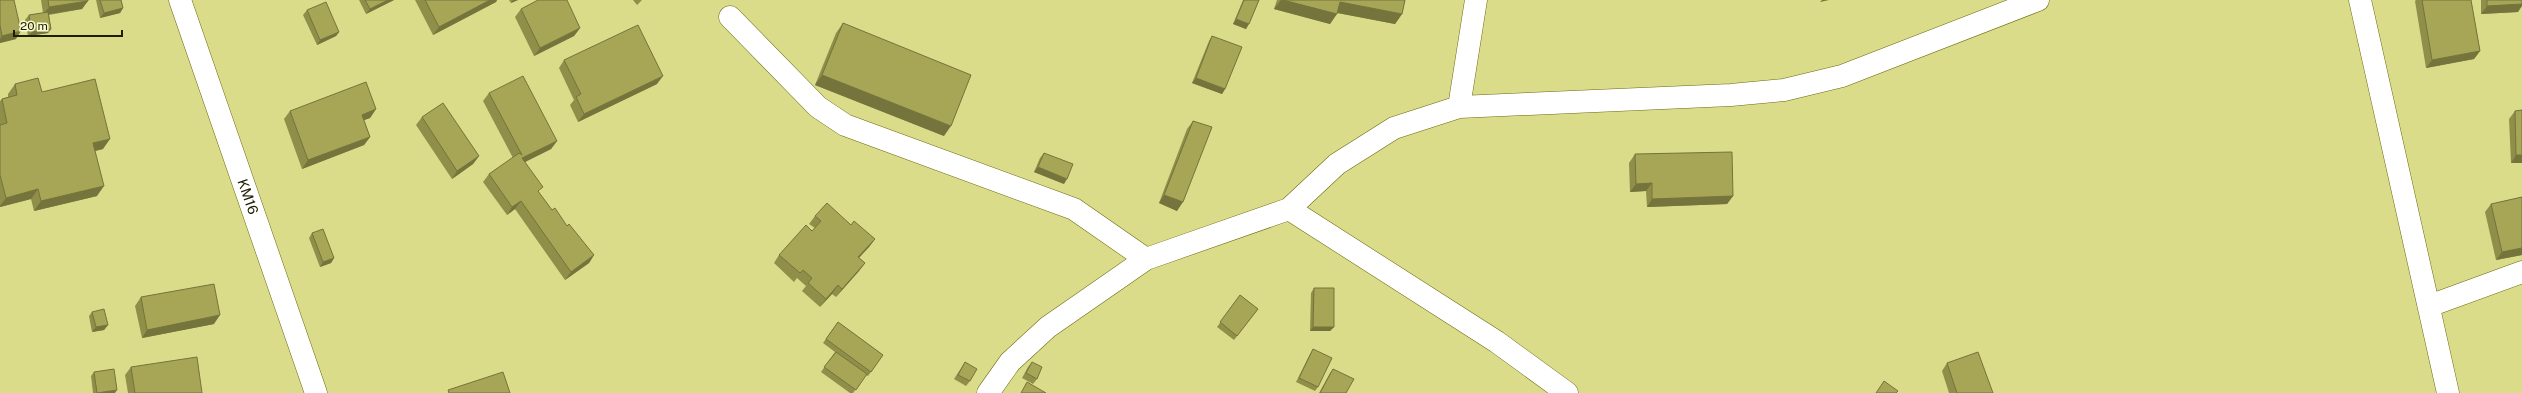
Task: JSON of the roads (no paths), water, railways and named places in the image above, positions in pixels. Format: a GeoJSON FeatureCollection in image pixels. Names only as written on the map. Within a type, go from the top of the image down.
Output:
{"type":"FeatureCollection","features":[{"type":"Feature","properties":{"kind":"street","name":"KM16"},"geometry":{"type":"LineString","coordinates":[[180,0],[316,393]]}},
{"type":"Feature","properties":{"kind":"street"},"geometry":{"type":"LineString","coordinates":[[1459,107],[1476,0]]}},
{"type":"Feature","properties":{"kind":"street"},"geometry":{"type":"LineString","coordinates":[[988,393],[1010,362],[1048,327],[1146,259],[1289,209],[1337,164],[1394,128],[1459,107],[1731,95],[1784,90],[1842,76],[2038,0]]}},
{"type":"Feature","properties":{"kind":"street"},"geometry":{"type":"LineString","coordinates":[[2360,0],[2448,393]]}},
{"type":"Feature","properties":{"kind":"street"},"geometry":{"type":"LineString","coordinates":[[730,17],[818,107],[845,125],[1074,209],[1146,259]]}},
{"type":"Feature","properties":{"kind":"street"},"geometry":{"type":"LineString","coordinates":[[1289,209],[1497,342],[1567,393]]}},
{"type":"Feature","properties":{"kind":"street"},"geometry":{"type":"LineString","coordinates":[[2429,306],[2522,272]]}}]}
